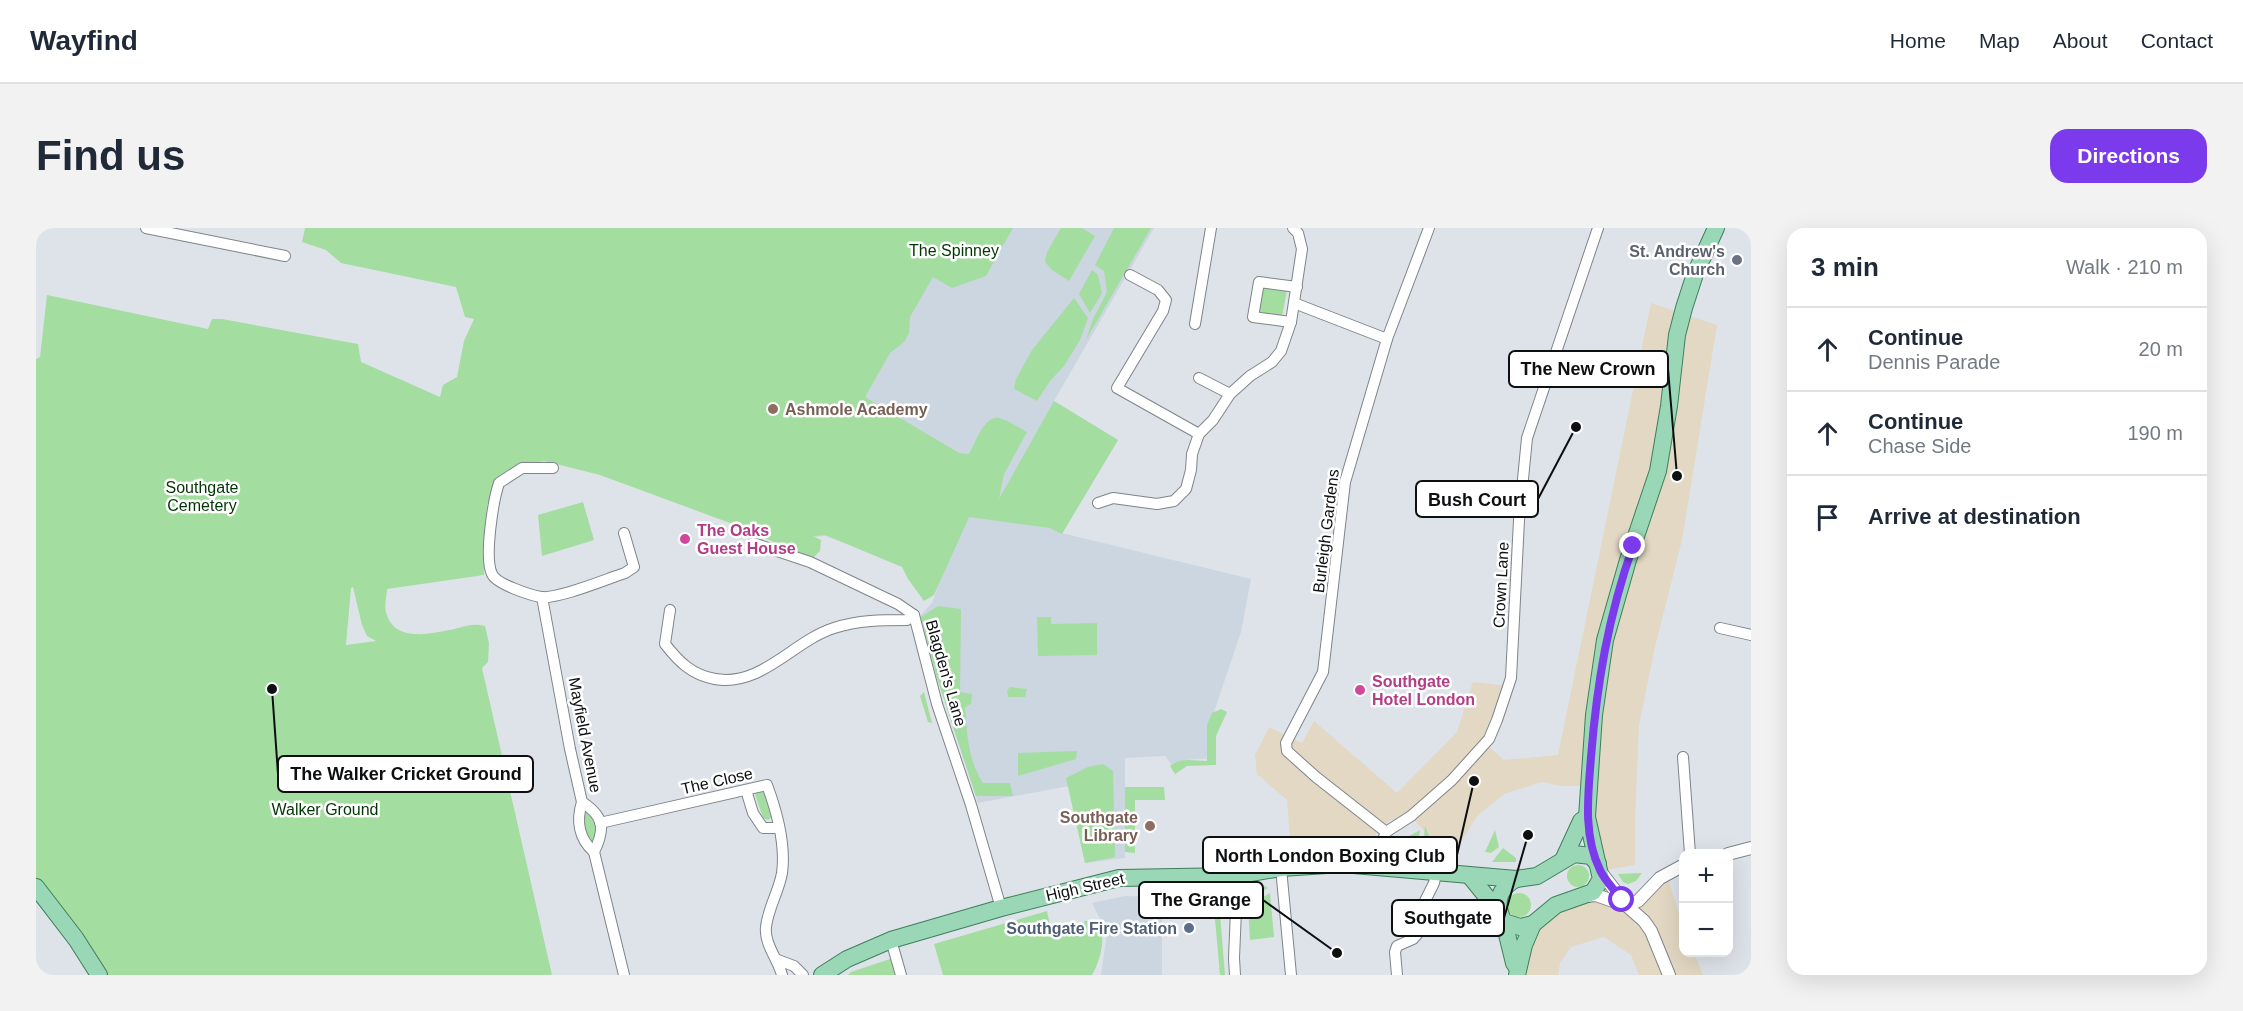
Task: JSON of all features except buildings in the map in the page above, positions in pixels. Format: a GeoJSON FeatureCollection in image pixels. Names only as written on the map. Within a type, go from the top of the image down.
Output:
{"type":"FeatureCollection","features":[{"type":"Feature","properties":{"kind":"main road"},"geometry":{"type":"LineString","coordinates":[[1469,875],[1502,918],[1520,927],[1533,924],[1556,905],[1576,899],[1598,888],[1601,879],[1587,817],[1594,715],[1605,640],[1628,560],[1658,471],[1669,406],[1677,335],[1684,308],[1695,274],[1716,228]]}},
{"type":"Feature","properties":{"kind":"main road"},"geometry":{"type":"LineString","coordinates":[[1563,860],[1581,821],[1587,817]]}},
{"type":"Feature","properties":{"kind":"main road"},"geometry":{"type":"LineString","coordinates":[[1563,860],[1574,854],[1583,854],[1591,856],[1599,868]]}},
{"type":"Feature","properties":{"kind":"main road","name":"High Street"},"geometry":{"type":"LineString","coordinates":[[822,975],[847,959],[891,940],[1001,908],[1119,878],[1233,876],[1281,868],[1336,864],[1516,879],[1538,876],[1563,860]]}},
{"type":"Feature","properties":{"kind":"main road"},"geometry":{"type":"LineString","coordinates":[[1516,879],[1506,885],[1497,900],[1517,972]]}},
{"type":"Feature","properties":{"kind":"main road"},"geometry":{"type":"LineString","coordinates":[[36,887],[76,939],[99,975]]}},
{"type":"Feature","properties":{"kind":"main road"},"geometry":{"type":"LineString","coordinates":[[1517,972],[1533,924]]}},
{"type":"Feature","properties":{"kind":"street"},"geometry":{"type":"LineString","coordinates":[[146,228],[285,256]]}},
{"type":"Feature","properties":{"kind":"street"},"geometry":{"type":"LineString","coordinates":[[1195,324],[1211,228]]}},
{"type":"Feature","properties":{"kind":"street"},"geometry":{"type":"LineString","coordinates":[[1098,502],[1113,498],[1157,504],[1174,501],[1186,489],[1192,454],[1199,434],[1213,420],[1230,394],[1250,376],[1272,362],[1281,351],[1291,322],[1302,249],[1298,233],[1293,228]]}},
{"type":"Feature","properties":{"kind":"street","name":"Burleigh Gardens"},"geometry":{"type":"LineString","coordinates":[[1386,832],[1316,777],[1287,751],[1286,743],[1314,693],[1325,664],[1342,494],[1387,339],[1429,228]]}},
{"type":"Feature","properties":{"kind":"street","name":"Crown Lane"},"geometry":{"type":"LineString","coordinates":[[1386,832],[1411,816],[1452,780],[1481,750],[1497,722],[1511,678],[1519,520],[1527,438],[1598,228]]}},
{"type":"Feature","properties":{"kind":"street"},"geometry":{"type":"LineString","coordinates":[[1130,275],[1158,290],[1166,300],[1163,311],[1117,388],[1199,434]]}},
{"type":"Feature","properties":{"kind":"street"},"geometry":{"type":"LineString","coordinates":[[1291,322],[1253,317],[1258,282],[1297,287]]}},
{"type":"Feature","properties":{"kind":"street"},"geometry":{"type":"LineString","coordinates":[[1294,303],[1387,339]]}},
{"type":"Feature","properties":{"kind":"street"},"geometry":{"type":"LineString","coordinates":[[1199,378],[1230,394]]}},
{"type":"Feature","properties":{"kind":"street"},"geometry":{"type":"LineString","coordinates":[[553,468],[522,468],[499,483],[492,504],[489,563],[492,575],[501,583],[542,597],[625,573],[634,567],[624,533]]}},
{"type":"Feature","properties":{"kind":"street","name":"Blagden's Lane"},"geometry":{"type":"LineString","coordinates":[[753,543],[810,562],[898,604],[914,615],[937,704],[971,805],[1001,908]]}},
{"type":"Feature","properties":{"kind":"street","name":"Mayfield Avenue"},"geometry":{"type":"LineString","coordinates":[[542,597],[582,802],[596,811],[600,823]]}},
{"type":"Feature","properties":{"kind":"street"},"geometry":{"type":"LineString","coordinates":[[669,610],[664,644],[675,657],[699,676],[729,682],[757,675],[800,645],[834,628],[873,620],[907,620],[914,615]]}},
{"type":"Feature","properties":{"kind":"street"},"geometry":{"type":"LineString","coordinates":[[1720,628],[1751,635]]}},
{"type":"Feature","properties":{"kind":"street"},"geometry":{"type":"LineString","coordinates":[[1683,757],[1690,849]]}},
{"type":"Feature","properties":{"kind":"street","name":"The Close"},"geometry":{"type":"LineString","coordinates":[[600,823],[767,785],[779,828],[782,873],[766,928],[769,947],[778,960],[782,975]]}},
{"type":"Feature","properties":{"kind":"street"},"geometry":{"type":"LineString","coordinates":[[746,790],[753,813],[763,828],[779,828]]}},
{"type":"Feature","properties":{"kind":"street"},"geometry":{"type":"LineString","coordinates":[[582,802],[578,815],[580,832],[587,846],[594,852],[624,975]]}},
{"type":"Feature","properties":{"kind":"street"},"geometry":{"type":"LineString","coordinates":[[594,852],[602,836],[600,823]]}},
{"type":"Feature","properties":{"kind":"street"},"geometry":{"type":"LineString","coordinates":[[1379,867],[1381,847],[1386,832]]}},
{"type":"Feature","properties":{"kind":"street"},"geometry":{"type":"LineString","coordinates":[[1733,853],[1751,848]]}},
{"type":"Feature","properties":{"kind":"street"},"geometry":{"type":"LineString","coordinates":[[1628,906],[1641,898],[1660,878],[1679,867]]}},
{"type":"Feature","properties":{"kind":"street"},"geometry":{"type":"LineString","coordinates":[[1281,868],[1291,975]]}},
{"type":"Feature","properties":{"kind":"street"},"geometry":{"type":"LineString","coordinates":[[1599,868],[1628,906],[1651,931],[1670,975]]}},
{"type":"Feature","properties":{"kind":"street"},"geometry":{"type":"LineString","coordinates":[[1397,975],[1395,952],[1397,946],[1413,939],[1419,932],[1419,911],[1434,883],[1436,873]]}},
{"type":"Feature","properties":{"kind":"street"},"geometry":{"type":"LineString","coordinates":[[1233,876],[1237,916],[1235,975]]}},
{"type":"Feature","properties":{"kind":"street"},"geometry":{"type":"LineString","coordinates":[[1576,899],[1596,895],[1628,906]]}},
{"type":"Feature","properties":{"kind":"street"},"geometry":{"type":"LineString","coordinates":[[891,940],[901,975]]}},
{"type":"Feature","properties":{"kind":"street"},"geometry":{"type":"LineString","coordinates":[[778,960],[794,966],[803,975]]}},
{"type":"Feature","properties":{"kind":"shaded area","name":"Ashmole Academy"},"geometry":{"type":"Polygon","coordinates":[[[542,228],[1154,228],[1054,401],[1118,440],[1062,533],[1251,579],[1241,632],[1213,715],[1215,758],[1185,760],[1174,768],[1165,756],[1125,758],[1125,858],[1085,863],[1069,786],[978,803],[919,617],[932,603],[940,581],[908,579],[904,567],[825,536],[813,537],[542,228]]]}},
{"type":"Feature","properties":{"kind":"shaded area"},"geometry":{"type":"Polygon","coordinates":[[[1651,303],[1717,325],[1682,540],[1655,647],[1639,725],[1635,865],[1600,871],[1588,786],[1561,786],[1542,782],[1504,794],[1478,815],[1460,843],[1451,848],[1441,846],[1433,840],[1413,819],[1391,820],[1370,840],[1336,864],[1292,867],[1287,800],[1257,774],[1255,755],[1269,727],[1302,743],[1314,721],[1397,793],[1457,732],[1473,682],[1508,686],[1486,744],[1504,760],[1558,755],[1651,303]]]}},
{"type":"Feature","properties":{"kind":"shaded area"},"geometry":{"type":"Polygon","coordinates":[[[1666,873],[1679,913],[1679,957],[1696,957],[1703,975],[1639,975],[1631,955],[1604,937],[1571,947],[1560,963],[1558,975],[1517,975],[1533,924],[1591,895],[1627,906],[1666,873]]]}},
{"type":"Feature","properties":{"kind":"shaded area"},"geometry":{"type":"Polygon","coordinates":[[[1125,896],[1162,897],[1162,975],[1101,975],[1107,933],[1092,903],[1125,896]]]}},
{"type":"Feature","properties":{"kind":"green space"},"geometry":{"type":"Polygon","coordinates":[[[305,228],[1013,228],[986,276],[952,288],[933,277],[910,317],[909,333],[904,342],[890,353],[865,397],[959,453],[969,454],[984,425],[994,418],[1006,420],[1027,432],[1004,474],[999,499],[1054,401],[1118,440],[1062,534],[1050,528],[969,517],[934,595],[924,601],[902,567],[825,535],[813,536],[821,540],[820,551],[812,559],[738,526],[600,475],[544,461],[519,466],[497,482],[487,505],[484,575],[387,589],[385,609],[396,628],[412,634],[471,625],[485,626],[489,643],[488,662],[482,668],[552,975],[95,975],[36,880],[36,359],[40,357],[47,295],[208,329],[212,319],[222,319],[358,344],[361,362],[440,397],[443,385],[457,377],[464,341],[474,319],[465,317],[456,287],[341,263],[326,250],[302,242],[305,228]],[[353,587],[351,588],[346,645],[376,641],[367,636],[353,587]]]}},
{"type":"Feature","properties":{"kind":"green space"},"geometry":{"type":"Polygon","coordinates":[[[1061,228],[1082,228],[1095,236],[1069,281],[1052,270],[1045,262],[1047,252],[1061,228]]]}},
{"type":"Feature","properties":{"kind":"green space"},"geometry":{"type":"Polygon","coordinates":[[[1114,228],[1151,228],[1086,340],[1093,319],[1107,292],[1104,271],[1095,265],[1114,228]]]}},
{"type":"Feature","properties":{"kind":"green space"},"geometry":{"type":"Polygon","coordinates":[[[1092,270],[1098,275],[1102,293],[1090,313],[1079,294],[1092,270]]]}},
{"type":"Feature","properties":{"kind":"green space"},"geometry":{"type":"Polygon","coordinates":[[[1262,286],[1287,290],[1282,317],[1257,313],[1262,286]]]}},
{"type":"Feature","properties":{"kind":"green space"},"geometry":{"type":"Polygon","coordinates":[[[1074,298],[1088,318],[1080,340],[1064,366],[1050,381],[1037,401],[1014,389],[1016,379],[1032,350],[1074,298]]]}},
{"type":"Feature","properties":{"kind":"green space"},"geometry":{"type":"Polygon","coordinates":[[[583,502],[594,540],[542,556],[538,515],[583,502]]]}},
{"type":"Feature","properties":{"kind":"green space"},"geometry":{"type":"Polygon","coordinates":[[[938,606],[961,609],[960,692],[972,694],[971,704],[965,707],[969,746],[974,765],[983,783],[1010,783],[1013,796],[976,796],[937,678],[921,617],[938,606]]]}},
{"type":"Feature","properties":{"kind":"green space"},"geometry":{"type":"Polygon","coordinates":[[[1037,617],[1051,617],[1051,624],[1097,623],[1097,655],[1038,656],[1037,617]]]}},
{"type":"Feature","properties":{"kind":"green space"},"geometry":{"type":"Polygon","coordinates":[[[1010,687],[1027,689],[1025,697],[1008,697],[1007,691],[1010,687]]]}},
{"type":"Feature","properties":{"kind":"green space"},"geometry":{"type":"Polygon","coordinates":[[[924,692],[932,723],[928,722],[920,696],[924,692]]]}},
{"type":"Feature","properties":{"kind":"green space"},"geometry":{"type":"Polygon","coordinates":[[[1221,709],[1227,712],[1216,736],[1216,765],[1187,766],[1175,774],[1170,766],[1174,763],[1188,760],[1207,761],[1207,725],[1212,713],[1221,709]]]}},
{"type":"Feature","properties":{"kind":"green space"},"geometry":{"type":"Polygon","coordinates":[[[1077,751],[1076,759],[1018,776],[1018,753],[1077,751]]]}},
{"type":"Feature","properties":{"kind":"green space"},"geometry":{"type":"Polygon","coordinates":[[[1103,764],[1113,771],[1115,857],[1085,863],[1066,778],[1088,767],[1103,764]]]}},
{"type":"Feature","properties":{"kind":"green space"},"geometry":{"type":"Polygon","coordinates":[[[1125,787],[1164,787],[1165,800],[1135,800],[1135,853],[1125,852],[1125,787]]]}},
{"type":"Feature","properties":{"kind":"green space"},"geometry":{"type":"Polygon","coordinates":[[[764,790],[772,817],[768,820],[763,818],[755,794],[764,790]]]}},
{"type":"Feature","properties":{"kind":"green space"},"geometry":{"type":"Polygon","coordinates":[[[584,810],[596,824],[593,841],[590,841],[585,830],[584,810]]]}},
{"type":"Feature","properties":{"kind":"green space"},"geometry":{"type":"Polygon","coordinates":[[[1425,826],[1432,843],[1448,852],[1423,849],[1425,826]]]}},
{"type":"Feature","properties":{"kind":"green space"},"geometry":{"type":"Polygon","coordinates":[[[1420,830],[1417,848],[1399,847],[1402,840],[1420,830]]]}},
{"type":"Feature","properties":{"kind":"green space"},"geometry":{"type":"Polygon","coordinates":[[[1495,830],[1499,847],[1491,853],[1485,852],[1495,830]]]}},
{"type":"Feature","properties":{"kind":"green space"},"geometry":{"type":"Polygon","coordinates":[[[1503,848],[1516,858],[1516,862],[1492,862],[1503,848]]]}},
{"type":"Feature","properties":{"kind":"green space"},"geometry":{"type":"Polygon","coordinates":[[[1578,865],[1586,868],[1589,876],[1586,884],[1578,887],[1570,884],[1567,876],[1570,868],[1578,865]]]}},
{"type":"Feature","properties":{"kind":"green space"},"geometry":{"type":"Polygon","coordinates":[[[1642,873],[1636,881],[1628,884],[1623,882],[1618,874],[1642,873]]]}},
{"type":"Feature","properties":{"kind":"green space"},"geometry":{"type":"Polygon","coordinates":[[[1260,883],[1268,888],[1247,900],[1249,891],[1260,883]]]}},
{"type":"Feature","properties":{"kind":"green space"},"geometry":{"type":"Polygon","coordinates":[[[1270,893],[1274,937],[1250,940],[1248,906],[1270,893]]]}},
{"type":"Feature","properties":{"kind":"green space"},"geometry":{"type":"Polygon","coordinates":[[[1519,893],[1527,897],[1531,905],[1527,913],[1519,917],[1511,913],[1507,905],[1511,897],[1519,893]]]}},
{"type":"Feature","properties":{"kind":"green space"},"geometry":{"type":"Polygon","coordinates":[[[1213,897],[1219,902],[1225,975],[1220,975],[1213,897]]]}},
{"type":"Feature","properties":{"kind":"green space"},"geometry":{"type":"Polygon","coordinates":[[[1047,911],[1052,935],[1068,931],[1069,934],[1086,931],[1084,921],[1099,921],[1102,948],[1092,975],[943,975],[934,944],[1047,911]]]}},
{"type":"Feature","properties":{"kind":"green space"},"geometry":{"type":"Polygon","coordinates":[[[896,957],[901,975],[848,975],[851,972],[896,957]]]}},
{"type":"Feature","properties":{"kind":"place","name":"St. Andrew's Church"},"geometry":{"type":"Point","coordinates":[1737,260]}},
{"type":"Feature","properties":{"kind":"place","name":"Ashmole Academy"},"geometry":{"type":"Point","coordinates":[773,409]}},
{"type":"Feature","properties":{"kind":"place","name":"Bush Court"},"geometry":{"type":"Point","coordinates":[1576,427]}},
{"type":"Feature","properties":{"kind":"place","name":"The New Crown"},"geometry":{"type":"Point","coordinates":[1677,476]}},
{"type":"Feature","properties":{"kind":"place","name":"The Oaks Guest House"},"geometry":{"type":"Point","coordinates":[685,539]}},
{"type":"Feature","properties":{"kind":"place","name":"The Walker Cricket Ground"},"geometry":{"type":"Point","coordinates":[272,689]}},
{"type":"Feature","properties":{"kind":"place","name":"Southgate Hotel London"},"geometry":{"type":"Point","coordinates":[1360,690]}},
{"type":"Feature","properties":{"kind":"place","name":"North London Boxing Club"},"geometry":{"type":"Point","coordinates":[1474,781]}},
{"type":"Feature","properties":{"kind":"place","name":"Southgate Library"},"geometry":{"type":"Point","coordinates":[1150,826]}},
{"type":"Feature","properties":{"kind":"place","name":"Southgate"},"geometry":{"type":"Point","coordinates":[1528,835]}},
{"type":"Feature","properties":{"kind":"place","name":"Southgate Fire Station"},"geometry":{"type":"Point","coordinates":[1189,928]}},
{"type":"Feature","properties":{"kind":"place","name":"The Grange"},"geometry":{"type":"Point","coordinates":[1337,953]}},
{"type":"Feature","properties":{"kind":"route"},"geometry":{"type":"LineString","coordinates":[[1622,900],[1600,871],[1593,850],[1587,817],[1594,715],[1605,640],[1633,546]]}},
{"type":"Feature","properties":{"kind":"park label","name":"The Spinney"},"geometry":{"type":"Point","coordinates":[954,250]}},
{"type":"Feature","properties":{"kind":"park label","name":"Southgate Cemetery"},"geometry":{"type":"Point","coordinates":[202,496]}},
{"type":"Feature","properties":{"kind":"park label","name":"Walker Ground"},"geometry":{"type":"Point","coordinates":[325,809]}}]}
